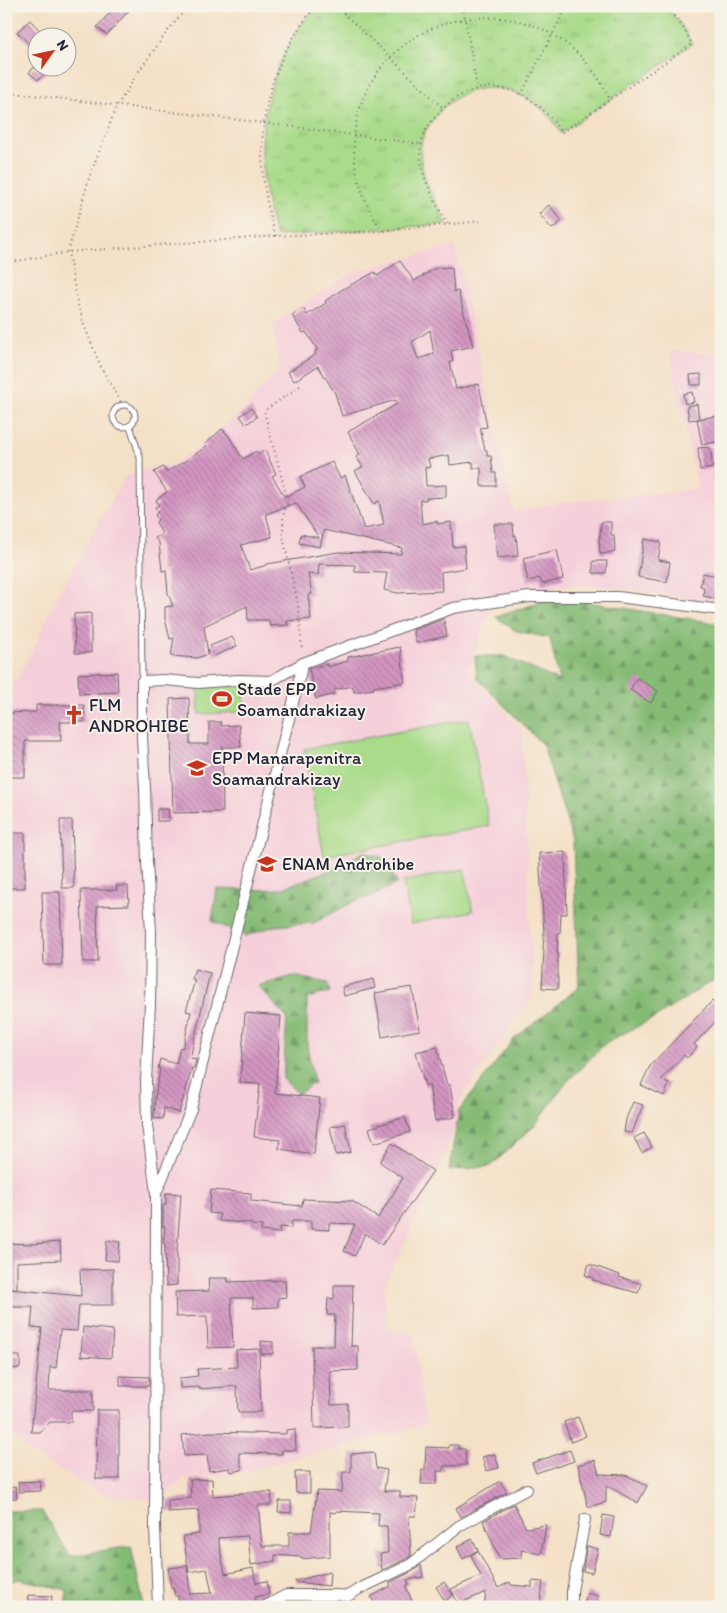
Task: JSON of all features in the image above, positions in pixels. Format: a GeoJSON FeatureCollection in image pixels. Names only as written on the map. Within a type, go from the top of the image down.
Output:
{"type":"FeatureCollection","features":[{"type":"Feature","properties":{"kind":"street"},"geometry":{"type":"LineString","coordinates":[[158,1607],[155,1526],[156,1192],[147,1125],[146,1081],[151,932],[142,682],[164,680],[198,683],[237,680],[271,681],[303,663],[453,608],[529,598],[618,596],[721,610]]}},
{"type":"Feature","properties":{"kind":"street"},"geometry":{"type":"LineString","coordinates":[[156,1192],[191,1109],[303,663]]}},
{"type":"Feature","properties":{"kind":"street"},"geometry":{"type":"LineString","coordinates":[[264,1607],[286,1596],[348,1596],[410,1565],[459,1526],[527,1489]]}},
{"type":"Feature","properties":{"kind":"street"},"geometry":{"type":"LineString","coordinates":[[572,1607],[572,1591],[586,1519]]}},
{"type":"Feature","properties":{"kind":"lane"},"geometry":{"type":"LineString","coordinates":[[123,406],[127,406],[134,411],[135,419],[130,426],[122,427],[115,422],[114,414],[116,410],[123,406]]}},
{"type":"Feature","properties":{"kind":"lane"},"geometry":{"type":"LineString","coordinates":[[130,426],[140,457],[142,682]]}},
{"type":"Feature","properties":{"kind":"path"},"geometry":{"type":"LineString","coordinates":[[123,406],[100,367],[84,325],[75,293],[68,252],[90,175],[117,106],[139,71],[188,6]]}},
{"type":"Feature","properties":{"kind":"path"},"geometry":{"type":"LineString","coordinates":[[276,236],[265,195],[262,174],[261,153],[264,123],[271,90],[278,70],[297,32],[316,6]]}},
{"type":"Feature","properties":{"kind":"path"},"geometry":{"type":"LineString","coordinates":[[336,6],[389,59],[443,108]]}},
{"type":"Feature","properties":{"kind":"path"},"geometry":{"type":"LineString","coordinates":[[463,6],[477,88]]}},
{"type":"Feature","properties":{"kind":"path"},"geometry":{"type":"LineString","coordinates":[[521,95],[567,6]]}},
{"type":"Feature","properties":{"kind":"path"},"geometry":{"type":"LineString","coordinates":[[447,224],[427,182],[421,164],[421,144],[429,125],[443,108],[459,96],[477,88],[500,88],[521,95],[540,107],[555,124],[560,134],[692,44],[682,26],[666,6]]}},
{"type":"Feature","properties":{"kind":"path"},"geometry":{"type":"LineString","coordinates":[[383,231],[374,219],[361,192],[354,163],[354,135],[359,112],[367,91],[389,59],[403,46],[428,30],[465,20],[491,18],[506,19],[534,26],[552,34],[570,46],[590,65],[610,100]]}},
{"type":"Feature","properties":{"kind":"path"},"geometry":{"type":"LineString","coordinates":[[6,92],[421,144]]}},
{"type":"Feature","properties":{"kind":"path"},"geometry":{"type":"LineString","coordinates":[[6,263],[68,252],[276,236],[383,231],[480,221]]}},
{"type":"Feature","properties":{"kind":"path"},"geometry":{"type":"LineString","coordinates":[[300,386],[264,411],[288,502],[283,516],[283,536],[298,604],[303,663]]}},
{"type":"Feature","properties":{"kind":"shaded area","name":"ENAM Androhibe"},"geometry":{"type":"Polygon","coordinates":[[[455,246],[514,512],[556,503],[676,492],[698,487],[670,351],[721,354],[721,605],[646,591],[583,585],[557,586],[491,609],[468,670],[522,732],[533,996],[460,1100],[455,1127],[432,1185],[384,1287],[389,1329],[414,1334],[425,1425],[235,1474],[183,1479],[159,1501],[102,1494],[28,1451],[6,1429],[6,698],[30,655],[62,587],[126,476],[143,470],[175,464],[238,415],[280,368],[273,323],[358,270],[455,246]]]}},
{"type":"Feature","properties":{"kind":"green space"},"geometry":{"type":"Polygon","coordinates":[[[316,6],[666,6],[682,26],[692,44],[561,133],[550,117],[536,104],[521,95],[505,90],[488,88],[471,91],[454,99],[430,123],[423,136],[420,155],[424,176],[447,224],[276,236],[263,176],[262,145],[265,116],[271,87],[282,59],[297,32],[316,6]]]}},
{"type":"Feature","properties":{"kind":"green space"},"geometry":{"type":"Polygon","coordinates":[[[556,597],[721,624],[721,975],[658,1016],[607,1042],[566,1083],[535,1125],[491,1166],[449,1171],[459,1111],[514,1039],[579,987],[573,841],[543,745],[477,678],[475,656],[504,656],[559,681],[550,638],[516,631],[496,617],[556,597]]]}},
{"type":"Feature","properties":{"kind":"green space","name":"Stade EPP Soamandrakizay"},"geometry":{"type":"Polygon","coordinates":[[[244,685],[245,712],[199,714],[198,687],[244,685]]]}},
{"type":"Feature","properties":{"kind":"green space"},"geometry":{"type":"Polygon","coordinates":[[[469,719],[489,826],[324,856],[304,749],[469,719]]]}},
{"type":"Feature","properties":{"kind":"green space"},"geometry":{"type":"Polygon","coordinates":[[[363,852],[384,858],[397,883],[378,894],[355,901],[314,923],[275,926],[245,936],[212,921],[217,889],[280,889],[333,869],[363,852]]]}},
{"type":"Feature","properties":{"kind":"green space"},"geometry":{"type":"Polygon","coordinates":[[[464,869],[473,911],[411,924],[403,882],[464,869]]]}},
{"type":"Feature","properties":{"kind":"green space"},"geometry":{"type":"Polygon","coordinates":[[[293,976],[327,983],[330,992],[307,998],[307,1046],[314,1083],[298,1094],[283,1079],[287,1018],[258,986],[293,976]]]}},
{"type":"Feature","properties":{"kind":"green space"},"geometry":{"type":"Polygon","coordinates":[[[6,1511],[42,1511],[70,1556],[131,1546],[144,1607],[65,1607],[67,1590],[19,1579],[6,1583],[6,1511]]]}},
{"type":"Feature","properties":{"kind":"building"},"geometry":{"type":"Polygon","coordinates":[[[116,6],[133,6],[107,35],[97,27],[116,6]]]}},
{"type":"Feature","properties":{"kind":"building"},"geometry":{"type":"Polygon","coordinates":[[[30,20],[38,28],[28,28],[28,43],[17,32],[30,20]]]}},
{"type":"Feature","properties":{"kind":"building"},"geometry":{"type":"Polygon","coordinates":[[[549,205],[562,221],[552,229],[539,214],[549,205]]]}},
{"type":"Feature","properties":{"kind":"building"},"geometry":{"type":"Polygon","coordinates":[[[400,261],[414,281],[436,268],[452,267],[454,292],[458,291],[473,346],[451,351],[453,362],[450,362],[456,389],[479,384],[487,427],[480,428],[487,456],[491,456],[493,473],[496,473],[496,486],[481,486],[481,468],[473,468],[473,462],[450,465],[449,455],[428,459],[430,467],[425,468],[426,486],[446,485],[446,497],[420,500],[422,524],[437,521],[437,524],[451,522],[453,547],[464,546],[466,568],[441,572],[442,591],[398,593],[384,590],[387,573],[355,572],[355,565],[319,564],[318,575],[308,574],[312,594],[308,595],[311,619],[287,621],[288,625],[270,626],[269,620],[248,620],[247,606],[204,626],[208,654],[197,658],[171,656],[174,638],[170,639],[165,619],[165,607],[173,606],[168,593],[166,570],[162,571],[159,543],[155,538],[162,534],[156,522],[158,520],[155,515],[158,512],[155,507],[159,505],[156,500],[167,492],[154,472],[163,467],[166,472],[187,460],[207,446],[205,444],[222,429],[243,459],[256,451],[258,454],[265,450],[276,474],[272,476],[285,497],[305,487],[300,477],[332,462],[340,478],[345,475],[364,529],[384,525],[379,501],[374,504],[355,471],[363,467],[356,457],[360,455],[348,432],[397,404],[396,400],[342,416],[335,393],[318,366],[294,381],[288,372],[316,354],[315,351],[318,350],[306,332],[303,333],[292,315],[303,308],[307,315],[343,289],[375,272],[377,276],[400,261]],[[430,330],[412,342],[418,359],[434,354],[430,330]],[[296,503],[266,514],[272,537],[241,545],[250,570],[267,564],[338,552],[401,554],[402,548],[324,530],[320,547],[299,543],[301,534],[319,538],[296,503]]]}},
{"type":"Feature","properties":{"kind":"building"},"geometry":{"type":"Polygon","coordinates":[[[701,374],[701,385],[691,385],[690,375],[701,374]]]}},
{"type":"Feature","properties":{"kind":"building"},"geometry":{"type":"Polygon","coordinates":[[[692,392],[694,402],[685,404],[683,394],[692,392]]]}},
{"type":"Feature","properties":{"kind":"building"},"geometry":{"type":"Polygon","coordinates":[[[697,404],[699,419],[689,420],[687,406],[697,404]]]}},
{"type":"Feature","properties":{"kind":"building"},"geometry":{"type":"Polygon","coordinates":[[[251,408],[257,417],[246,424],[240,416],[251,408]]]}},
{"type":"Feature","properties":{"kind":"building"},"geometry":{"type":"Polygon","coordinates":[[[717,416],[721,441],[702,445],[697,419],[717,416]]]}},
{"type":"Feature","properties":{"kind":"building"},"geometry":{"type":"Polygon","coordinates":[[[710,447],[713,468],[700,470],[698,448],[710,447]]]}},
{"type":"Feature","properties":{"kind":"building"},"geometry":{"type":"Polygon","coordinates":[[[601,522],[611,522],[611,535],[614,535],[615,552],[600,554],[599,536],[601,522]]]}},
{"type":"Feature","properties":{"kind":"building"},"geometry":{"type":"Polygon","coordinates":[[[494,524],[513,524],[518,556],[497,558],[494,524]]]}},
{"type":"Feature","properties":{"kind":"building"},"geometry":{"type":"Polygon","coordinates":[[[644,539],[661,542],[658,560],[670,562],[667,582],[638,577],[644,539]]]}},
{"type":"Feature","properties":{"kind":"building"},"geometry":{"type":"Polygon","coordinates":[[[557,550],[563,579],[542,584],[540,578],[528,581],[523,558],[557,550]]]}},
{"type":"Feature","properties":{"kind":"building"},"geometry":{"type":"Polygon","coordinates":[[[593,561],[607,561],[606,573],[593,573],[593,561]]]}},
{"type":"Feature","properties":{"kind":"building"},"geometry":{"type":"Polygon","coordinates":[[[703,573],[721,577],[721,600],[703,596],[704,587],[700,586],[703,573]]]}},
{"type":"Feature","properties":{"kind":"building"},"geometry":{"type":"Polygon","coordinates":[[[91,613],[91,653],[75,653],[74,614],[91,613]]]}},
{"type":"Feature","properties":{"kind":"building"},"geometry":{"type":"Polygon","coordinates":[[[444,619],[447,636],[416,643],[413,630],[444,619]]]}},
{"type":"Feature","properties":{"kind":"building"},"geometry":{"type":"Polygon","coordinates":[[[232,637],[237,646],[214,656],[210,646],[232,637]]]}},
{"type":"Feature","properties":{"kind":"building"},"geometry":{"type":"Polygon","coordinates":[[[400,647],[405,682],[354,692],[353,686],[334,690],[335,694],[316,699],[309,669],[327,664],[327,667],[348,661],[348,657],[400,647]]]}},
{"type":"Feature","properties":{"kind":"building"},"geometry":{"type":"Polygon","coordinates":[[[117,672],[118,692],[79,694],[78,674],[117,672]]]}},
{"type":"Feature","properties":{"kind":"building"},"geometry":{"type":"Polygon","coordinates":[[[637,678],[658,691],[651,703],[630,690],[637,678]]]}},
{"type":"Feature","properties":{"kind":"building"},"geometry":{"type":"Polygon","coordinates":[[[189,698],[190,744],[209,744],[209,722],[221,722],[221,726],[239,725],[241,747],[222,747],[223,812],[173,813],[170,699],[189,698]]]}},
{"type":"Feature","properties":{"kind":"building"},"geometry":{"type":"Polygon","coordinates":[[[36,705],[84,705],[84,722],[60,722],[61,741],[25,741],[25,777],[7,777],[7,713],[36,712],[36,705]]]}},
{"type":"Feature","properties":{"kind":"building"},"geometry":{"type":"Polygon","coordinates":[[[157,809],[168,809],[169,821],[157,821],[157,809]]]}},
{"type":"Feature","properties":{"kind":"building"},"geometry":{"type":"Polygon","coordinates":[[[60,820],[72,820],[74,888],[62,888],[60,820]]]}},
{"type":"Feature","properties":{"kind":"building"},"geometry":{"type":"Polygon","coordinates":[[[7,833],[25,833],[25,888],[7,888],[7,833]]]}},
{"type":"Feature","properties":{"kind":"building"},"geometry":{"type":"Polygon","coordinates":[[[565,852],[567,914],[561,914],[560,933],[558,933],[558,989],[542,988],[544,933],[539,853],[565,852]]]}},
{"type":"Feature","properties":{"kind":"building"},"geometry":{"type":"Polygon","coordinates":[[[116,886],[128,886],[129,905],[97,906],[98,962],[83,962],[81,890],[117,890],[116,886]]]}},
{"type":"Feature","properties":{"kind":"building"},"geometry":{"type":"Polygon","coordinates":[[[42,892],[60,892],[62,965],[44,965],[42,892]]]}},
{"type":"Feature","properties":{"kind":"building"},"geometry":{"type":"Polygon","coordinates":[[[195,969],[210,973],[190,1058],[196,1059],[194,1068],[192,1068],[179,1113],[164,1108],[163,1119],[154,1118],[160,1059],[176,1064],[180,1047],[183,1048],[191,1012],[186,1011],[195,980],[192,979],[195,969]]]}},
{"type":"Feature","properties":{"kind":"building"},"geometry":{"type":"Polygon","coordinates":[[[373,979],[375,988],[344,996],[342,987],[373,979]]]}},
{"type":"Feature","properties":{"kind":"building"},"geometry":{"type":"Polygon","coordinates":[[[412,987],[420,1030],[382,1037],[375,993],[412,987]]]}},
{"type":"Feature","properties":{"kind":"building"},"geometry":{"type":"Polygon","coordinates":[[[712,1001],[721,1010],[721,1016],[694,1044],[697,1047],[687,1058],[684,1055],[661,1080],[669,1084],[664,1096],[641,1085],[650,1066],[712,1001]]]}},
{"type":"Feature","properties":{"kind":"building"},"geometry":{"type":"Polygon","coordinates":[[[245,1013],[281,1016],[275,1093],[320,1098],[314,1154],[279,1149],[280,1140],[254,1137],[260,1084],[240,1083],[245,1013]]]}},
{"type":"Feature","properties":{"kind":"building"},"geometry":{"type":"Polygon","coordinates":[[[437,1047],[447,1085],[450,1085],[455,1117],[435,1121],[429,1085],[425,1086],[416,1052],[437,1047]]]}},
{"type":"Feature","properties":{"kind":"building"},"geometry":{"type":"Polygon","coordinates":[[[633,1102],[643,1105],[632,1133],[624,1132],[626,1119],[633,1102]]]}},
{"type":"Feature","properties":{"kind":"building"},"geometry":{"type":"Polygon","coordinates":[[[405,1117],[410,1132],[374,1143],[369,1128],[405,1117]]]}},
{"type":"Feature","properties":{"kind":"building"},"geometry":{"type":"Polygon","coordinates":[[[345,1124],[351,1152],[336,1155],[330,1127],[345,1124]]]}},
{"type":"Feature","properties":{"kind":"building"},"geometry":{"type":"Polygon","coordinates":[[[644,1133],[652,1147],[642,1153],[634,1138],[644,1133]]]}},
{"type":"Feature","properties":{"kind":"building"},"geometry":{"type":"Polygon","coordinates":[[[392,1143],[433,1171],[382,1245],[365,1233],[355,1256],[344,1251],[355,1224],[329,1223],[329,1230],[311,1229],[311,1221],[292,1221],[291,1228],[280,1227],[279,1233],[261,1231],[262,1226],[251,1225],[251,1223],[219,1221],[220,1214],[209,1213],[211,1190],[251,1193],[251,1201],[302,1206],[303,1199],[352,1201],[378,1218],[403,1178],[380,1162],[392,1143]]]}},
{"type":"Feature","properties":{"kind":"building"},"geometry":{"type":"Polygon","coordinates":[[[166,1193],[181,1194],[177,1250],[177,1285],[166,1286],[163,1205],[166,1205],[166,1193]]]}},
{"type":"Feature","properties":{"kind":"building"},"geometry":{"type":"Polygon","coordinates":[[[107,1240],[120,1242],[118,1261],[105,1260],[107,1240]]]}},
{"type":"Feature","properties":{"kind":"building"},"geometry":{"type":"Polygon","coordinates":[[[60,1242],[61,1260],[17,1262],[17,1289],[6,1288],[6,1243],[60,1242]]]}},
{"type":"Feature","properties":{"kind":"building"},"geometry":{"type":"Polygon","coordinates":[[[589,1264],[620,1275],[619,1277],[642,1284],[638,1293],[592,1280],[593,1278],[585,1275],[589,1264]]]}},
{"type":"Feature","properties":{"kind":"building"},"geometry":{"type":"Polygon","coordinates":[[[113,1269],[113,1305],[79,1305],[77,1331],[60,1330],[56,1368],[50,1367],[49,1390],[93,1390],[93,1411],[71,1411],[71,1422],[50,1422],[40,1432],[31,1432],[42,1328],[31,1327],[33,1307],[9,1307],[9,1289],[81,1296],[80,1270],[113,1269]]]}},
{"type":"Feature","properties":{"kind":"building"},"geometry":{"type":"Polygon","coordinates":[[[208,1278],[228,1278],[228,1282],[285,1280],[286,1297],[278,1298],[278,1307],[253,1308],[253,1298],[231,1298],[233,1347],[208,1348],[207,1316],[176,1317],[175,1292],[209,1291],[208,1278]]]}},
{"type":"Feature","properties":{"kind":"building"},"geometry":{"type":"Polygon","coordinates":[[[334,1285],[353,1285],[351,1346],[358,1346],[358,1370],[330,1371],[331,1405],[348,1404],[348,1427],[314,1428],[312,1346],[334,1346],[335,1315],[327,1315],[328,1298],[334,1299],[334,1285]]]}},
{"type":"Feature","properties":{"kind":"building"},"geometry":{"type":"Polygon","coordinates":[[[83,1327],[113,1330],[111,1358],[81,1356],[83,1327]]]}},
{"type":"Feature","properties":{"kind":"building"},"geometry":{"type":"Polygon","coordinates":[[[261,1341],[273,1342],[273,1354],[261,1354],[261,1341]]]}},
{"type":"Feature","properties":{"kind":"building"},"geometry":{"type":"Polygon","coordinates":[[[259,1349],[261,1412],[238,1412],[237,1386],[199,1389],[199,1387],[180,1388],[180,1378],[198,1376],[197,1369],[237,1367],[236,1350],[259,1349]]]}},
{"type":"Feature","properties":{"kind":"building"},"geometry":{"type":"Polygon","coordinates":[[[7,1356],[20,1356],[20,1368],[8,1369],[7,1356]]]}},
{"type":"Feature","properties":{"kind":"building"},"geometry":{"type":"Polygon","coordinates":[[[120,1376],[149,1377],[149,1386],[120,1386],[120,1376]]]}},
{"type":"Feature","properties":{"kind":"building"},"geometry":{"type":"Polygon","coordinates":[[[97,1410],[119,1410],[119,1479],[96,1479],[97,1410]]]}},
{"type":"Feature","properties":{"kind":"building"},"geometry":{"type":"Polygon","coordinates":[[[578,1417],[586,1436],[571,1442],[564,1422],[578,1417]]]}},
{"type":"Feature","properties":{"kind":"building"},"geometry":{"type":"Polygon","coordinates":[[[295,1429],[296,1450],[282,1450],[282,1454],[239,1453],[242,1470],[231,1472],[230,1468],[209,1471],[207,1455],[184,1456],[182,1435],[210,1432],[286,1434],[286,1430],[295,1429]]]}},
{"type":"Feature","properties":{"kind":"building"},"geometry":{"type":"Polygon","coordinates":[[[449,1445],[458,1445],[458,1449],[465,1449],[466,1465],[444,1466],[443,1471],[437,1471],[437,1484],[421,1484],[422,1470],[425,1470],[426,1447],[449,1448],[449,1445]]]}},
{"type":"Feature","properties":{"kind":"building"},"geometry":{"type":"Polygon","coordinates":[[[570,1450],[574,1461],[536,1473],[532,1463],[570,1450]]]}},
{"type":"Feature","properties":{"kind":"building"},"geometry":{"type":"Polygon","coordinates":[[[374,1452],[376,1468],[387,1470],[384,1491],[400,1491],[400,1497],[418,1498],[416,1516],[409,1516],[411,1556],[382,1570],[380,1554],[388,1553],[387,1526],[378,1526],[379,1513],[330,1512],[330,1556],[301,1559],[301,1557],[275,1555],[275,1561],[251,1565],[248,1536],[218,1538],[225,1574],[253,1568],[256,1583],[267,1581],[269,1594],[255,1597],[255,1607],[178,1607],[178,1596],[175,1596],[173,1587],[171,1587],[168,1568],[187,1566],[190,1594],[212,1593],[207,1569],[189,1572],[183,1536],[199,1534],[199,1510],[168,1512],[168,1500],[191,1498],[190,1480],[212,1479],[213,1496],[248,1492],[272,1492],[271,1505],[258,1505],[262,1546],[289,1546],[289,1532],[311,1532],[317,1491],[342,1492],[343,1472],[351,1472],[351,1454],[374,1452]]]}},
{"type":"Feature","properties":{"kind":"building"},"geometry":{"type":"Polygon","coordinates":[[[495,1454],[499,1468],[486,1471],[482,1457],[495,1454]]]}},
{"type":"Feature","properties":{"kind":"building"},"geometry":{"type":"Polygon","coordinates":[[[595,1460],[599,1474],[626,1475],[647,1486],[638,1503],[606,1485],[606,1502],[588,1507],[578,1465],[595,1460]]]}},
{"type":"Feature","properties":{"kind":"building"},"geometry":{"type":"Polygon","coordinates":[[[295,1472],[310,1472],[310,1493],[296,1493],[295,1472]]]}},
{"type":"Feature","properties":{"kind":"building"},"geometry":{"type":"Polygon","coordinates":[[[40,1481],[41,1491],[19,1492],[18,1482],[40,1481]]]}},
{"type":"Feature","properties":{"kind":"building"},"geometry":{"type":"Polygon","coordinates":[[[500,1481],[507,1492],[461,1517],[456,1508],[500,1481]]]}},
{"type":"Feature","properties":{"kind":"building"},"geometry":{"type":"Polygon","coordinates":[[[16,1487],[17,1498],[6,1499],[6,1488],[16,1487]]]}},
{"type":"Feature","properties":{"kind":"building"},"geometry":{"type":"Polygon","coordinates":[[[279,1501],[291,1501],[291,1513],[278,1512],[279,1501]]]}},
{"type":"Feature","properties":{"kind":"building"},"geometry":{"type":"Polygon","coordinates":[[[514,1504],[526,1528],[546,1525],[541,1554],[521,1550],[522,1558],[500,1559],[483,1521],[514,1504]]]}},
{"type":"Feature","properties":{"kind":"building"},"geometry":{"type":"Polygon","coordinates":[[[603,1515],[614,1517],[611,1537],[600,1535],[603,1515]]]}},
{"type":"Feature","properties":{"kind":"building"},"geometry":{"type":"Polygon","coordinates":[[[472,1539],[478,1550],[463,1559],[457,1547],[472,1539]]]}},
{"type":"Feature","properties":{"kind":"building"},"geometry":{"type":"Polygon","coordinates":[[[587,1546],[598,1549],[592,1573],[583,1571],[587,1546]]]}},
{"type":"Feature","properties":{"kind":"building"},"geometry":{"type":"Polygon","coordinates":[[[478,1551],[498,1588],[510,1582],[511,1585],[532,1587],[532,1581],[543,1582],[540,1607],[484,1607],[486,1592],[458,1604],[451,1589],[481,1576],[471,1555],[478,1551]]]}},
{"type":"Feature","properties":{"kind":"building"},"geometry":{"type":"Polygon","coordinates":[[[421,1565],[423,1577],[407,1580],[409,1584],[406,1586],[414,1607],[377,1607],[371,1597],[391,1586],[389,1583],[421,1565]]]}},
{"type":"Feature","properties":{"kind":"building"},"geometry":{"type":"Polygon","coordinates":[[[330,1572],[329,1586],[295,1582],[295,1581],[330,1572]]]}},
{"type":"Feature","properties":{"kind":"building"},"geometry":{"type":"Polygon","coordinates":[[[444,1582],[453,1595],[445,1601],[436,1587],[444,1582]]]}},
{"type":"Feature","properties":{"kind":"building"},"geometry":{"type":"Polygon","coordinates":[[[587,1593],[598,1596],[596,1607],[583,1607],[587,1593]]]}},
{"type":"Feature","properties":{"kind":"building"},"geometry":{"type":"Polygon","coordinates":[[[28,1595],[52,1596],[51,1607],[27,1607],[28,1595]]]}},
{"type":"Feature","properties":{"kind":"place","name":"Stade EPP Soamandrakizay"},"geometry":{"type":"Point","coordinates":[222,699]}},
{"type":"Feature","properties":{"kind":"place","name":"FLM ANDROHIBE"},"geometry":{"type":"Point","coordinates":[74,715]}},
{"type":"Feature","properties":{"kind":"place","name":"EPP Manarapenitra Soamandrakizay"},"geometry":{"type":"Point","coordinates":[197,768]}},
{"type":"Feature","properties":{"kind":"place","name":"ENAM Androhibe"},"geometry":{"type":"Point","coordinates":[267,864]}}]}
